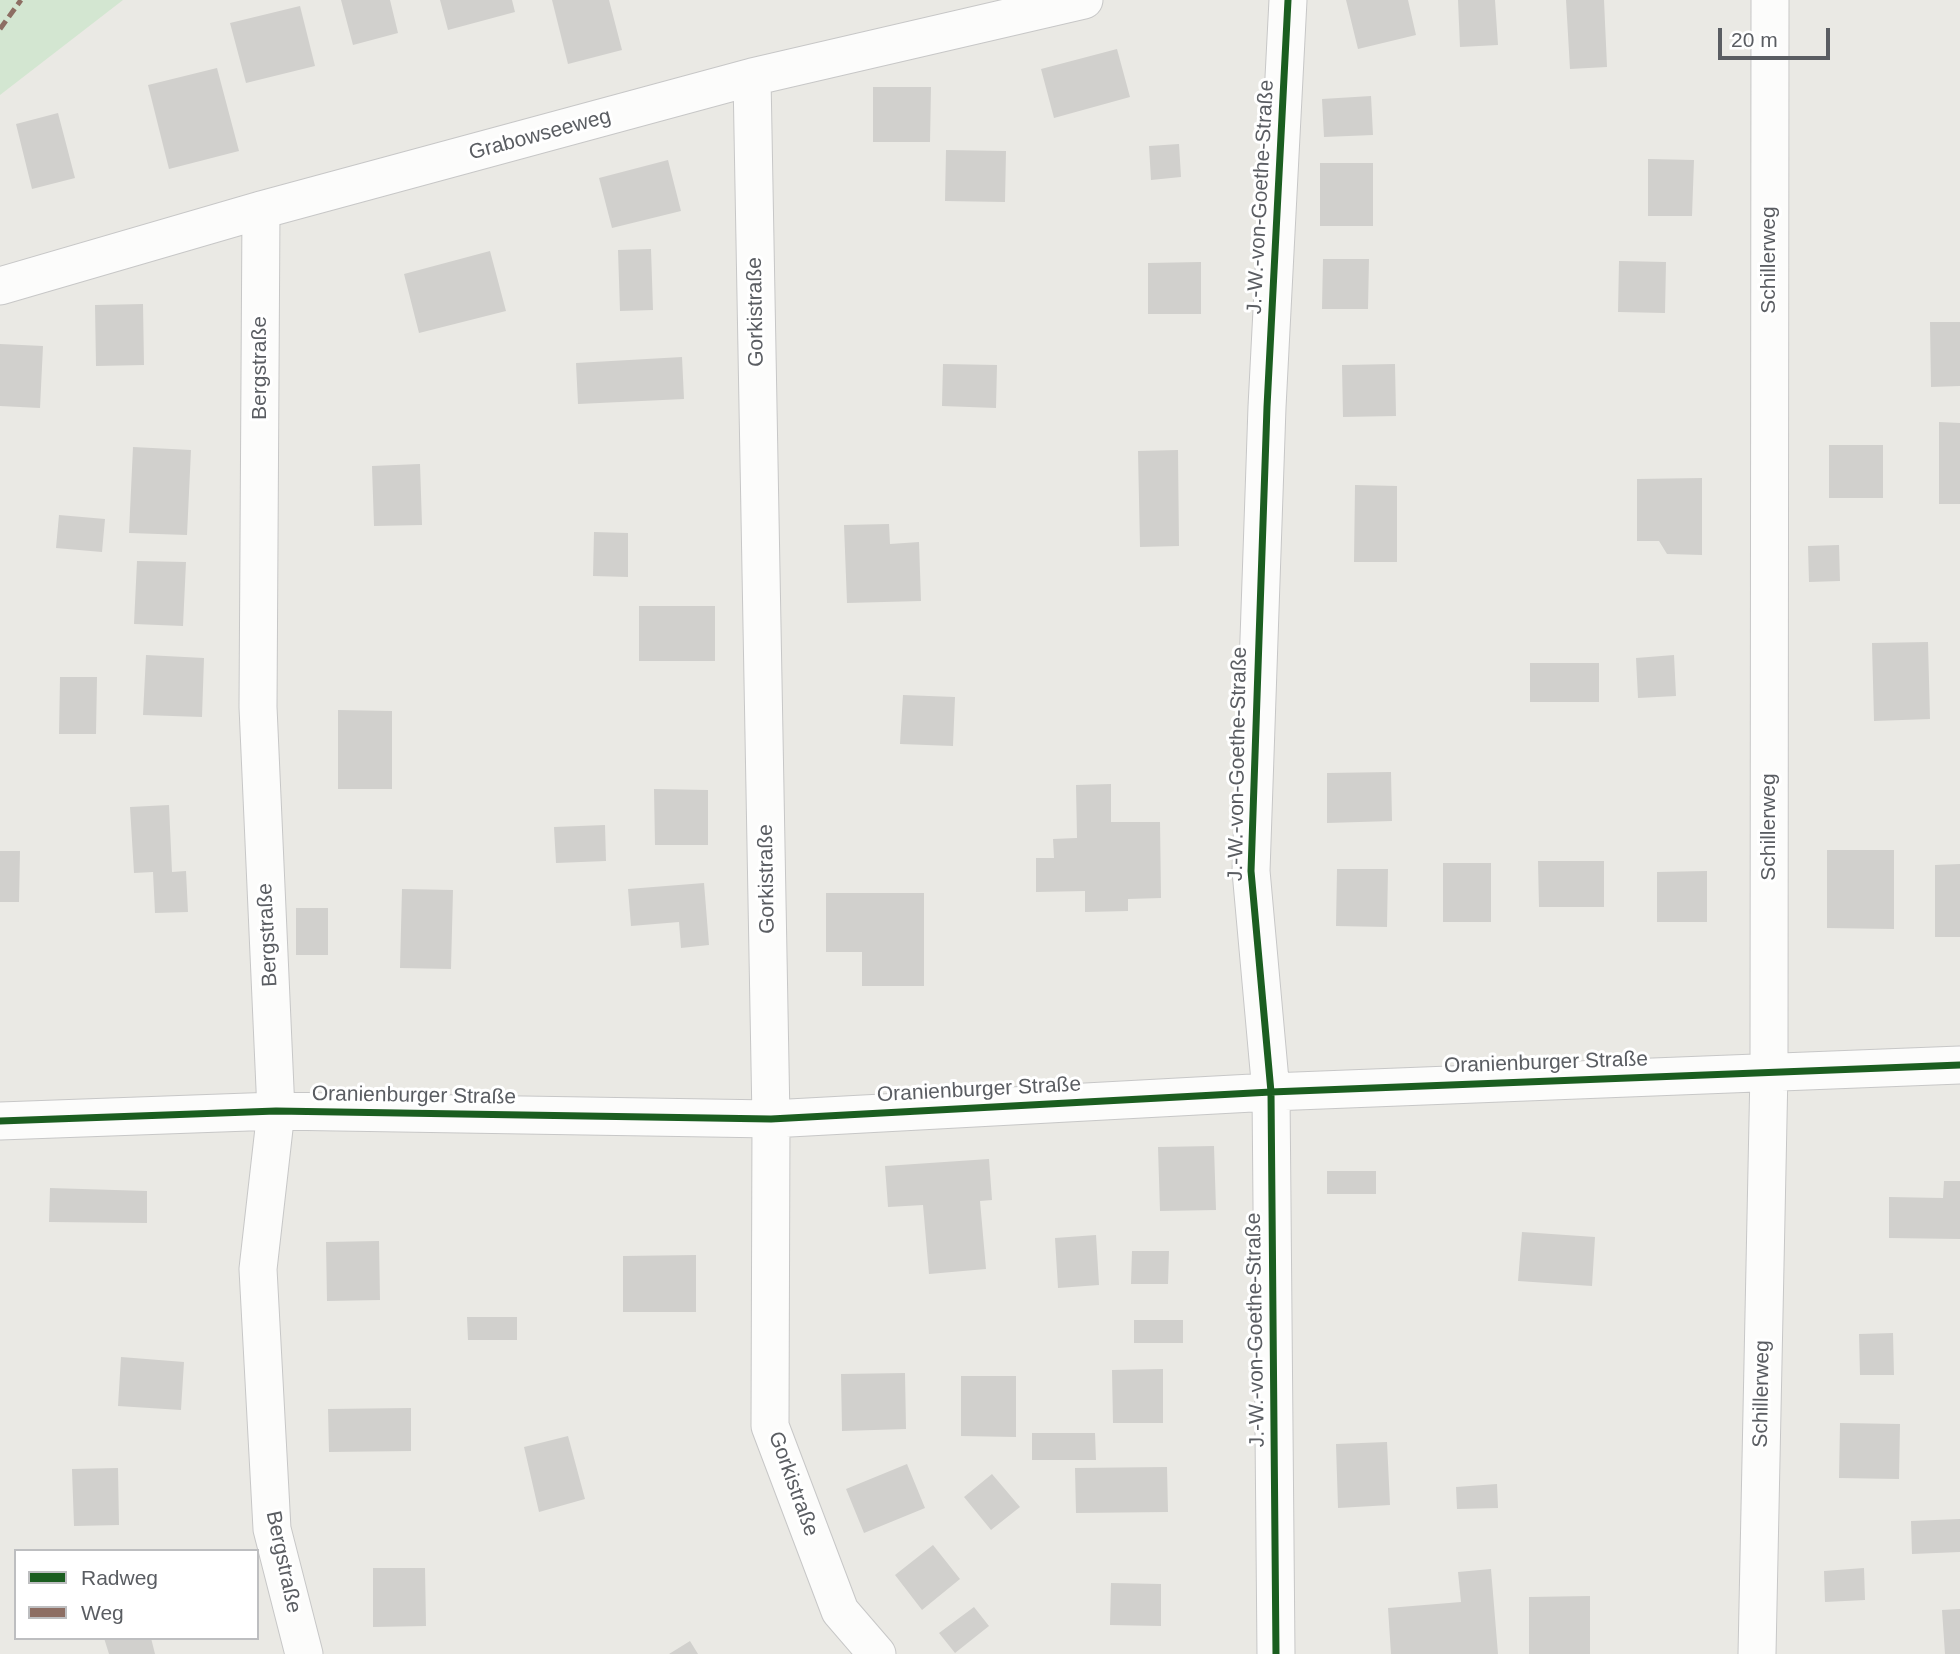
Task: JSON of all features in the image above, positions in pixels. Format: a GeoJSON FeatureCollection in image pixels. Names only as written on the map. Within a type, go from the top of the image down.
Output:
{"type":"FeatureCollection","features":[{"type":"Feature","properties":{"kind":"street","name":"Grabowseeweg"},"geometry":{"type":"LineString","coordinates":[[0,286],[261,210],[752,77],[1084,0]]}},
{"type":"Feature","properties":{"kind":"street","name":"J.-W.-von-Goethe-Straße"},"geometry":{"type":"LineString","coordinates":[[1276,1654],[1271,1092],[1251,871],[1267,407],[1288,0]]}},
{"type":"Feature","properties":{"kind":"street","name":"Schillerweg"},"geometry":{"type":"LineString","coordinates":[[1757,1654],[1769,1071],[1770,0]]}},
{"type":"Feature","properties":{"kind":"street","name":"Gorkistraße"},"geometry":{"type":"LineString","coordinates":[[752,77],[771,1119],[770,1426],[840,1611],[877,1654]]}},
{"type":"Feature","properties":{"kind":"street","name":"Bergstraße"},"geometry":{"type":"LineString","coordinates":[[261,210],[258,707],[276,1111],[258,1269],[272,1529],[304,1654]]}},
{"type":"Feature","properties":{"kind":"street","name":"Oranienburger Straße"},"geometry":{"type":"LineString","coordinates":[[0,1121],[276,1111],[771,1119],[1271,1092],[1960,1065]]}},
{"type":"Feature","properties":{"kind":"green space"},"geometry":{"type":"Polygon","coordinates":[[[0,0],[123,0],[0,95],[0,0]]]}},
{"type":"Feature","properties":{"kind":"building"},"geometry":{"type":"Polygon","coordinates":[[[341,0],[390,0],[398,33],[353,45],[341,0]]]}},
{"type":"Feature","properties":{"kind":"building"},"geometry":{"type":"Polygon","coordinates":[[[440,0],[512,0],[515,12],[448,30],[440,0]]]}},
{"type":"Feature","properties":{"kind":"building"},"geometry":{"type":"Polygon","coordinates":[[[552,0],[609,0],[622,50],[568,64],[552,0]]]}},
{"type":"Feature","properties":{"kind":"building"},"geometry":{"type":"Polygon","coordinates":[[[1346,0],[1408,0],[1416,35],[1358,49],[1346,0]]]}},
{"type":"Feature","properties":{"kind":"building"},"geometry":{"type":"Polygon","coordinates":[[[1458,0],[1495,0],[1498,45],[1460,47],[1458,0]]]}},
{"type":"Feature","properties":{"kind":"building"},"geometry":{"type":"Polygon","coordinates":[[[1566,0],[1604,0],[1607,67],[1570,69],[1566,0]]]}},
{"type":"Feature","properties":{"kind":"building"},"geometry":{"type":"Polygon","coordinates":[[[300,6],[315,66],[246,83],[230,23],[300,6]]]}},
{"type":"Feature","properties":{"kind":"building"},"geometry":{"type":"Polygon","coordinates":[[[1117,49],[1130,97],[1054,118],[1041,69],[1117,49]]]}},
{"type":"Feature","properties":{"kind":"building"},"geometry":{"type":"Polygon","coordinates":[[[217,68],[239,151],[169,169],[148,85],[217,68]]]}},
{"type":"Feature","properties":{"kind":"building"},"geometry":{"type":"Polygon","coordinates":[[[873,87],[931,87],[930,142],[873,142],[873,87]]]}},
{"type":"Feature","properties":{"kind":"building"},"geometry":{"type":"Polygon","coordinates":[[[1371,96],[1373,135],[1324,137],[1322,99],[1371,96]]]}},
{"type":"Feature","properties":{"kind":"building"},"geometry":{"type":"Polygon","coordinates":[[[58,113],[75,178],[32,189],[16,124],[58,113]]]}},
{"type":"Feature","properties":{"kind":"building"},"geometry":{"type":"Polygon","coordinates":[[[1179,144],[1181,177],[1151,180],[1149,146],[1179,144]]]}},
{"type":"Feature","properties":{"kind":"building"},"geometry":{"type":"Polygon","coordinates":[[[946,150],[1006,151],[1005,202],[945,201],[946,150]]]}},
{"type":"Feature","properties":{"kind":"building"},"geometry":{"type":"Polygon","coordinates":[[[1648,159],[1694,160],[1692,216],[1648,216],[1648,159]]]}},
{"type":"Feature","properties":{"kind":"building"},"geometry":{"type":"Polygon","coordinates":[[[668,160],[681,211],[612,228],[599,178],[668,160]]]}},
{"type":"Feature","properties":{"kind":"building"},"geometry":{"type":"Polygon","coordinates":[[[1320,163],[1373,163],[1373,226],[1320,226],[1320,163]]]}},
{"type":"Feature","properties":{"kind":"building"},"geometry":{"type":"Polygon","coordinates":[[[651,249],[653,310],[620,311],[618,250],[651,249]]]}},
{"type":"Feature","properties":{"kind":"building"},"geometry":{"type":"Polygon","coordinates":[[[490,251],[506,311],[419,333],[404,274],[490,251]]]}},
{"type":"Feature","properties":{"kind":"building"},"geometry":{"type":"Polygon","coordinates":[[[1323,259],[1369,259],[1368,309],[1322,309],[1323,259]]]}},
{"type":"Feature","properties":{"kind":"building"},"geometry":{"type":"Polygon","coordinates":[[[1619,261],[1666,262],[1665,313],[1618,312],[1619,261]]]}},
{"type":"Feature","properties":{"kind":"building"},"geometry":{"type":"Polygon","coordinates":[[[1201,262],[1201,314],[1148,314],[1148,263],[1201,262]]]}},
{"type":"Feature","properties":{"kind":"building"},"geometry":{"type":"Polygon","coordinates":[[[143,304],[144,365],[96,366],[95,305],[143,304]]]}},
{"type":"Feature","properties":{"kind":"building"},"geometry":{"type":"Polygon","coordinates":[[[1930,322],[1960,322],[1960,386],[1931,387],[1930,322]]]}},
{"type":"Feature","properties":{"kind":"building"},"geometry":{"type":"Polygon","coordinates":[[[0,344],[43,346],[40,408],[0,406],[0,344]]]}},
{"type":"Feature","properties":{"kind":"building"},"geometry":{"type":"Polygon","coordinates":[[[682,357],[684,399],[578,404],[576,363],[682,357]]]}},
{"type":"Feature","properties":{"kind":"building"},"geometry":{"type":"Polygon","coordinates":[[[943,364],[997,365],[996,408],[942,406],[943,364]]]}},
{"type":"Feature","properties":{"kind":"building"},"geometry":{"type":"Polygon","coordinates":[[[1395,364],[1396,416],[1343,417],[1342,365],[1395,364]]]}},
{"type":"Feature","properties":{"kind":"building"},"geometry":{"type":"Polygon","coordinates":[[[1939,422],[1960,423],[1960,504],[1939,504],[1939,422]]]}},
{"type":"Feature","properties":{"kind":"building"},"geometry":{"type":"Polygon","coordinates":[[[1829,445],[1883,445],[1883,498],[1829,498],[1829,445]]]}},
{"type":"Feature","properties":{"kind":"building"},"geometry":{"type":"Polygon","coordinates":[[[133,447],[191,450],[187,535],[129,533],[133,447]]]}},
{"type":"Feature","properties":{"kind":"building"},"geometry":{"type":"Polygon","coordinates":[[[1178,450],[1179,546],[1140,547],[1138,451],[1178,450]]]}},
{"type":"Feature","properties":{"kind":"building"},"geometry":{"type":"Polygon","coordinates":[[[420,464],[422,525],[374,526],[372,466],[420,464]]]}},
{"type":"Feature","properties":{"kind":"building"},"geometry":{"type":"Polygon","coordinates":[[[1702,478],[1702,555],[1667,554],[1659,541],[1637,541],[1637,479],[1702,478]]]}},
{"type":"Feature","properties":{"kind":"building"},"geometry":{"type":"Polygon","coordinates":[[[1355,485],[1397,486],[1397,562],[1354,562],[1355,485]]]}},
{"type":"Feature","properties":{"kind":"building"},"geometry":{"type":"Polygon","coordinates":[[[59,515],[105,519],[102,552],[56,548],[59,515]]]}},
{"type":"Feature","properties":{"kind":"building"},"geometry":{"type":"Polygon","coordinates":[[[889,524],[890,544],[919,542],[921,601],[847,603],[844,525],[889,524]]]}},
{"type":"Feature","properties":{"kind":"building"},"geometry":{"type":"Polygon","coordinates":[[[594,532],[628,533],[628,577],[593,576],[594,532]]]}},
{"type":"Feature","properties":{"kind":"building"},"geometry":{"type":"Polygon","coordinates":[[[1839,545],[1840,581],[1809,582],[1808,546],[1839,545]]]}},
{"type":"Feature","properties":{"kind":"building"},"geometry":{"type":"Polygon","coordinates":[[[137,561],[186,562],[183,626],[134,624],[137,561]]]}},
{"type":"Feature","properties":{"kind":"building"},"geometry":{"type":"Polygon","coordinates":[[[639,606],[715,606],[715,661],[639,661],[639,606]]]}},
{"type":"Feature","properties":{"kind":"building"},"geometry":{"type":"Polygon","coordinates":[[[1928,642],[1930,719],[1874,721],[1872,643],[1928,642]]]}},
{"type":"Feature","properties":{"kind":"building"},"geometry":{"type":"Polygon","coordinates":[[[146,655],[204,658],[202,717],[143,715],[146,655]]]}},
{"type":"Feature","properties":{"kind":"building"},"geometry":{"type":"Polygon","coordinates":[[[1674,655],[1676,696],[1638,698],[1636,658],[1674,655]]]}},
{"type":"Feature","properties":{"kind":"building"},"geometry":{"type":"Polygon","coordinates":[[[1530,663],[1599,663],[1599,702],[1530,702],[1530,663]]]}},
{"type":"Feature","properties":{"kind":"building"},"geometry":{"type":"Polygon","coordinates":[[[60,677],[97,677],[96,734],[59,734],[60,677]]]}},
{"type":"Feature","properties":{"kind":"building"},"geometry":{"type":"Polygon","coordinates":[[[903,695],[955,697],[953,746],[900,744],[903,695]]]}},
{"type":"Feature","properties":{"kind":"building"},"geometry":{"type":"Polygon","coordinates":[[[338,710],[392,711],[392,789],[338,789],[338,710]]]}},
{"type":"Feature","properties":{"kind":"building"},"geometry":{"type":"Polygon","coordinates":[[[1391,772],[1392,821],[1327,823],[1327,773],[1391,772]]]}},
{"type":"Feature","properties":{"kind":"building"},"geometry":{"type":"Polygon","coordinates":[[[1111,784],[1111,822],[1160,822],[1161,898],[1128,899],[1128,911],[1085,912],[1085,891],[1036,892],[1036,858],[1054,858],[1053,839],[1077,838],[1076,785],[1111,784]]]}},
{"type":"Feature","properties":{"kind":"building"},"geometry":{"type":"Polygon","coordinates":[[[654,789],[708,790],[708,845],[655,845],[654,789]]]}},
{"type":"Feature","properties":{"kind":"building"},"geometry":{"type":"Polygon","coordinates":[[[169,805],[172,872],[186,871],[188,912],[155,913],[153,872],[134,873],[130,807],[169,805]]]}},
{"type":"Feature","properties":{"kind":"building"},"geometry":{"type":"Polygon","coordinates":[[[605,825],[606,861],[556,863],[554,827],[605,825]]]}},
{"type":"Feature","properties":{"kind":"building"},"geometry":{"type":"Polygon","coordinates":[[[1827,850],[1894,850],[1894,929],[1827,928],[1827,850]]]}},
{"type":"Feature","properties":{"kind":"building"},"geometry":{"type":"Polygon","coordinates":[[[0,851],[20,851],[19,902],[0,902],[0,851]]]}},
{"type":"Feature","properties":{"kind":"building"},"geometry":{"type":"Polygon","coordinates":[[[1538,861],[1604,861],[1604,907],[1539,907],[1538,861]]]}},
{"type":"Feature","properties":{"kind":"building"},"geometry":{"type":"Polygon","coordinates":[[[1443,863],[1491,863],[1491,922],[1443,922],[1443,863]]]}},
{"type":"Feature","properties":{"kind":"building"},"geometry":{"type":"Polygon","coordinates":[[[1960,864],[1960,937],[1935,937],[1935,865],[1960,864]]]}},
{"type":"Feature","properties":{"kind":"building"},"geometry":{"type":"Polygon","coordinates":[[[1337,869],[1388,869],[1387,927],[1336,926],[1337,869]]]}},
{"type":"Feature","properties":{"kind":"building"},"geometry":{"type":"Polygon","coordinates":[[[1707,871],[1707,922],[1657,922],[1657,872],[1707,871]]]}},
{"type":"Feature","properties":{"kind":"building"},"geometry":{"type":"Polygon","coordinates":[[[704,883],[709,945],[681,948],[679,922],[631,926],[628,889],[704,883]]]}},
{"type":"Feature","properties":{"kind":"building"},"geometry":{"type":"Polygon","coordinates":[[[402,889],[453,890],[451,969],[400,968],[402,889]]]}},
{"type":"Feature","properties":{"kind":"building"},"geometry":{"type":"Polygon","coordinates":[[[826,893],[924,893],[924,986],[862,986],[862,952],[826,952],[826,893]]]}},
{"type":"Feature","properties":{"kind":"building"},"geometry":{"type":"Polygon","coordinates":[[[296,908],[328,908],[328,955],[296,955],[296,908]]]}},
{"type":"Feature","properties":{"kind":"building"},"geometry":{"type":"Polygon","coordinates":[[[1214,1146],[1216,1210],[1160,1211],[1158,1147],[1214,1146]]]}},
{"type":"Feature","properties":{"kind":"building"},"geometry":{"type":"Polygon","coordinates":[[[989,1159],[992,1200],[980,1201],[986,1269],[929,1274],[923,1205],[888,1207],[885,1166],[989,1159]]]}},
{"type":"Feature","properties":{"kind":"building"},"geometry":{"type":"Polygon","coordinates":[[[1327,1171],[1376,1171],[1376,1194],[1327,1194],[1327,1171]]]}},
{"type":"Feature","properties":{"kind":"building"},"geometry":{"type":"Polygon","coordinates":[[[1944,1181],[1960,1181],[1960,1239],[1889,1238],[1889,1197],[1943,1198],[1944,1181]]]}},
{"type":"Feature","properties":{"kind":"building"},"geometry":{"type":"Polygon","coordinates":[[[50,1188],[147,1191],[147,1223],[49,1222],[50,1188]]]}},
{"type":"Feature","properties":{"kind":"building"},"geometry":{"type":"Polygon","coordinates":[[[1522,1232],[1595,1237],[1592,1286],[1518,1281],[1522,1232]]]}},
{"type":"Feature","properties":{"kind":"building"},"geometry":{"type":"Polygon","coordinates":[[[1096,1235],[1099,1285],[1058,1288],[1055,1238],[1096,1235]]]}},
{"type":"Feature","properties":{"kind":"building"},"geometry":{"type":"Polygon","coordinates":[[[379,1241],[380,1300],[327,1301],[326,1242],[379,1241]]]}},
{"type":"Feature","properties":{"kind":"building"},"geometry":{"type":"Polygon","coordinates":[[[1132,1251],[1169,1251],[1168,1284],[1131,1284],[1132,1251]]]}},
{"type":"Feature","properties":{"kind":"building"},"geometry":{"type":"Polygon","coordinates":[[[696,1255],[696,1312],[623,1312],[623,1256],[696,1255]]]}},
{"type":"Feature","properties":{"kind":"building"},"geometry":{"type":"Polygon","coordinates":[[[467,1317],[517,1317],[517,1340],[468,1340],[467,1317]]]}},
{"type":"Feature","properties":{"kind":"building"},"geometry":{"type":"Polygon","coordinates":[[[1134,1320],[1183,1320],[1183,1343],[1134,1343],[1134,1320]]]}},
{"type":"Feature","properties":{"kind":"building"},"geometry":{"type":"Polygon","coordinates":[[[1893,1333],[1894,1375],[1860,1375],[1859,1334],[1893,1333]]]}},
{"type":"Feature","properties":{"kind":"building"},"geometry":{"type":"Polygon","coordinates":[[[121,1357],[184,1362],[181,1410],[118,1406],[121,1357]]]}},
{"type":"Feature","properties":{"kind":"building"},"geometry":{"type":"Polygon","coordinates":[[[1163,1369],[1163,1423],[1113,1423],[1112,1370],[1163,1369]]]}},
{"type":"Feature","properties":{"kind":"building"},"geometry":{"type":"Polygon","coordinates":[[[905,1373],[906,1429],[842,1431],[841,1374],[905,1373]]]}},
{"type":"Feature","properties":{"kind":"building"},"geometry":{"type":"Polygon","coordinates":[[[961,1376],[1016,1376],[1016,1437],[961,1436],[961,1376]]]}},
{"type":"Feature","properties":{"kind":"building"},"geometry":{"type":"Polygon","coordinates":[[[411,1408],[411,1451],[329,1452],[328,1409],[411,1408]]]}},
{"type":"Feature","properties":{"kind":"building"},"geometry":{"type":"Polygon","coordinates":[[[1840,1423],[1900,1424],[1899,1479],[1839,1478],[1840,1423]]]}},
{"type":"Feature","properties":{"kind":"building"},"geometry":{"type":"Polygon","coordinates":[[[1032,1433],[1095,1433],[1096,1460],[1032,1460],[1032,1433]]]}},
{"type":"Feature","properties":{"kind":"building"},"geometry":{"type":"Polygon","coordinates":[[[568,1436],[585,1499],[539,1512],[524,1447],[568,1436]]]}},
{"type":"Feature","properties":{"kind":"building"},"geometry":{"type":"Polygon","coordinates":[[[1387,1442],[1390,1505],[1338,1508],[1336,1444],[1387,1442]]]}},
{"type":"Feature","properties":{"kind":"building"},"geometry":{"type":"Polygon","coordinates":[[[907,1464],[925,1508],[864,1533],[846,1489],[907,1464]]]}},
{"type":"Feature","properties":{"kind":"building"},"geometry":{"type":"Polygon","coordinates":[[[1167,1467],[1168,1512],[1076,1513],[1075,1468],[1167,1467]]]}},
{"type":"Feature","properties":{"kind":"building"},"geometry":{"type":"Polygon","coordinates":[[[118,1468],[119,1525],[74,1526],[72,1469],[118,1468]]]}},
{"type":"Feature","properties":{"kind":"building"},"geometry":{"type":"Polygon","coordinates":[[[992,1474],[1020,1507],[991,1530],[964,1497],[992,1474]]]}},
{"type":"Feature","properties":{"kind":"building"},"geometry":{"type":"Polygon","coordinates":[[[1497,1484],[1498,1508],[1457,1509],[1456,1487],[1497,1484]]]}},
{"type":"Feature","properties":{"kind":"building"},"geometry":{"type":"Polygon","coordinates":[[[1960,1519],[1960,1552],[1912,1554],[1911,1521],[1960,1519]]]}},
{"type":"Feature","properties":{"kind":"building"},"geometry":{"type":"Polygon","coordinates":[[[933,1545],[960,1579],[922,1610],[895,1575],[933,1545]]]}},
{"type":"Feature","properties":{"kind":"building"},"geometry":{"type":"Polygon","coordinates":[[[373,1568],[425,1568],[426,1626],[373,1627],[373,1568]]]}},
{"type":"Feature","properties":{"kind":"building"},"geometry":{"type":"Polygon","coordinates":[[[1864,1568],[1865,1600],[1825,1602],[1824,1571],[1864,1568]]]}},
{"type":"Feature","properties":{"kind":"building"},"geometry":{"type":"Polygon","coordinates":[[[1491,1569],[1498,1654],[1391,1654],[1388,1608],[1461,1602],[1458,1572],[1491,1569]]]}},
{"type":"Feature","properties":{"kind":"building"},"geometry":{"type":"Polygon","coordinates":[[[1111,1583],[1161,1584],[1161,1626],[1110,1625],[1111,1583]]]}},
{"type":"Feature","properties":{"kind":"building"},"geometry":{"type":"Polygon","coordinates":[[[1590,1596],[1590,1654],[1529,1654],[1529,1597],[1590,1596]]]}},
{"type":"Feature","properties":{"kind":"building"},"geometry":{"type":"Polygon","coordinates":[[[974,1607],[989,1626],[955,1653],[939,1633],[974,1607]]]}},
{"type":"Feature","properties":{"kind":"building"},"geometry":{"type":"Polygon","coordinates":[[[1960,1609],[1960,1654],[1945,1654],[1942,1610],[1960,1609]]]}},
{"type":"Feature","properties":{"kind":"building"},"geometry":{"type":"Polygon","coordinates":[[[105,1640],[152,1640],[155,1654],[109,1654],[105,1640]]]}},
{"type":"Feature","properties":{"kind":"building"},"geometry":{"type":"Polygon","coordinates":[[[690,1641],[698,1654],[669,1654],[690,1641]]]}},
{"type":"Feature","properties":{"kind":"marked path"},"geometry":{"type":"LineString","coordinates":[[0,29],[21,0]]}},
{"type":"Feature","properties":{"kind":"cycle path"},"geometry":{"type":"LineString","coordinates":[[1276,1654],[1271,1092],[1251,871],[1267,407],[1288,0]]}},
{"type":"Feature","properties":{"kind":"cycle path"},"geometry":{"type":"LineString","coordinates":[[0,1121],[276,1111],[771,1119],[1271,1092],[1960,1065]]}}]}
